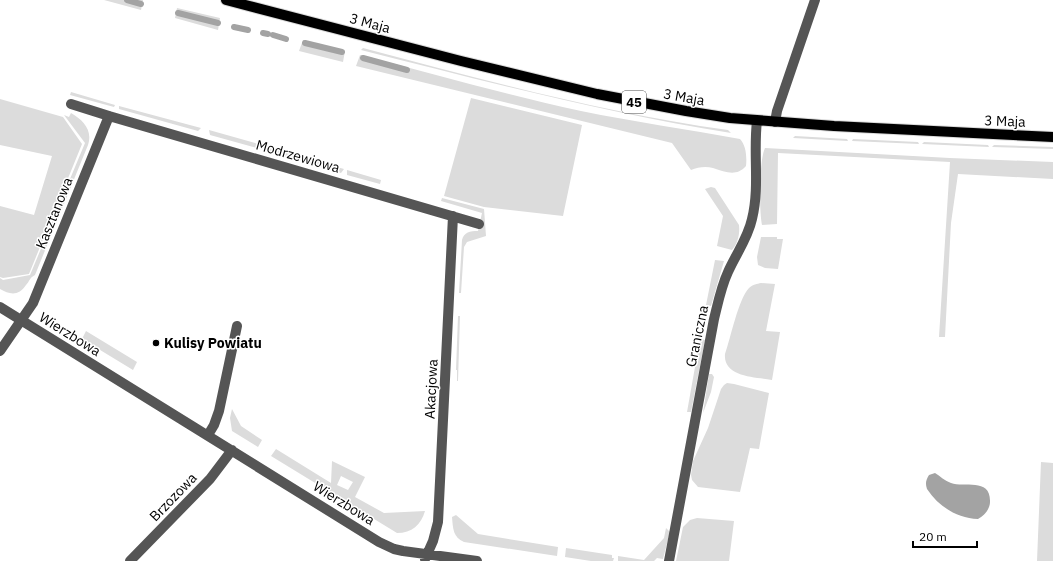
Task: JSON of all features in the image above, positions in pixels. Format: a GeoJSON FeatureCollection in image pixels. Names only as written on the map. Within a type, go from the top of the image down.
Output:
{"type":"FeatureCollection","features":[{"type":"Feature","properties":{"kind":"main road","name":"3 Maja"},"geometry":{"type":"LineString","coordinates":[[226,0],[461,61],[597,94],[686,112],[757,121],[1053,137]]}},
{"type":"Feature","properties":{"kind":"street"},"geometry":{"type":"LineString","coordinates":[[775,122],[777,111],[815,0]]}},
{"type":"Feature","properties":{"kind":"street"},"geometry":{"type":"LineString","coordinates":[[71,104],[109,116]]}},
{"type":"Feature","properties":{"kind":"street","name":"Modrzewiowa"},"geometry":{"type":"LineString","coordinates":[[109,116],[479,224]]}},
{"type":"Feature","properties":{"kind":"street","name":"Kasztanowa"},"geometry":{"type":"LineString","coordinates":[[0,350],[33,303],[109,116]]}},
{"type":"Feature","properties":{"kind":"street","name":"Graniczna"},"geometry":{"type":"LineString","coordinates":[[669,561],[714,319],[724,281],[746,236],[752,220],[755,198],[755,136],[757,121]]}},
{"type":"Feature","properties":{"kind":"street","name":"Akacjowa"},"geometry":{"type":"LineString","coordinates":[[425,558],[433,540],[438,522],[453,216]]}},
{"type":"Feature","properties":{"kind":"street","name":"Wierzbowa"},"geometry":{"type":"LineString","coordinates":[[0,307],[379,542],[394,549],[425,558],[478,561]]}},
{"type":"Feature","properties":{"kind":"street"},"geometry":{"type":"LineString","coordinates":[[208,435],[214,425],[219,411],[237,326]]}},
{"type":"Feature","properties":{"kind":"street","name":"Brzozowa"},"geometry":{"type":"LineString","coordinates":[[130,561],[210,479],[232,450]]}},
{"type":"Feature","properties":{"kind":"shaded area"},"geometry":{"type":"Polygon","coordinates":[[[104,0],[143,0],[141,10],[104,0]]]}},
{"type":"Feature","properties":{"kind":"shaded area"},"geometry":{"type":"Polygon","coordinates":[[[177,8],[220,18],[218,30],[175,18],[177,8]]]}},
{"type":"Feature","properties":{"kind":"shaded area"},"geometry":{"type":"Polygon","coordinates":[[[303,40],[345,51],[343,62],[299,51],[303,40]]]}},
{"type":"Feature","properties":{"kind":"shaded area"},"geometry":{"type":"Polygon","coordinates":[[[363,48],[544,95],[636,115],[728,130],[731,133],[637,116],[545,96],[361,50],[363,48]]]}},
{"type":"Feature","properties":{"kind":"shaded area"},"geometry":{"type":"Polygon","coordinates":[[[360,55],[553,105],[621,119],[740,139],[744,144],[746,151],[746,166],[735,173],[708,167],[691,170],[672,143],[356,66],[360,55]]]}},
{"type":"Feature","properties":{"kind":"shaded area"},"geometry":{"type":"Polygon","coordinates":[[[71,92],[115,105],[114,107],[70,95],[71,92]]]}},
{"type":"Feature","properties":{"kind":"shaded area"},"geometry":{"type":"Polygon","coordinates":[[[471,98],[582,125],[563,216],[484,207],[444,196],[471,98]]]}},
{"type":"Feature","properties":{"kind":"shaded area"},"geometry":{"type":"Polygon","coordinates":[[[0,99],[63,117],[82,144],[29,274],[3,278],[0,277],[0,206],[34,215],[52,156],[0,145],[0,99]]]}},
{"type":"Feature","properties":{"kind":"shaded area"},"geometry":{"type":"Polygon","coordinates":[[[119,106],[201,128],[198,131],[119,109],[119,106]]]}},
{"type":"Feature","properties":{"kind":"shaded area"},"geometry":{"type":"Polygon","coordinates":[[[71,113],[86,126],[89,135],[88,145],[35,275],[23,289],[17,293],[7,292],[0,289],[0,278],[3,280],[30,275],[85,143],[64,115],[69,117],[71,113]]]}},
{"type":"Feature","properties":{"kind":"shaded area"},"geometry":{"type":"Polygon","coordinates":[[[209,130],[280,150],[279,154],[210,135],[209,130]]]}},
{"type":"Feature","properties":{"kind":"shaded area"},"geometry":{"type":"Polygon","coordinates":[[[795,136],[847,139],[848,141],[793,138],[795,136]]]}},
{"type":"Feature","properties":{"kind":"shaded area"},"geometry":{"type":"Polygon","coordinates":[[[853,139],[918,142],[919,144],[852,141],[853,139]]]}},
{"type":"Feature","properties":{"kind":"shaded area"},"geometry":{"type":"Polygon","coordinates":[[[924,142],[988,145],[989,147],[922,144],[924,142]]]}},
{"type":"Feature","properties":{"kind":"shaded area"},"geometry":{"type":"Polygon","coordinates":[[[994,145],[1053,147],[1053,149],[992,147],[994,145]]]}},
{"type":"Feature","properties":{"kind":"shaded area"},"geometry":{"type":"Polygon","coordinates":[[[765,148],[1053,162],[1053,179],[958,174],[951,223],[945,337],[939,337],[950,162],[778,153],[777,224],[762,225],[760,186],[763,154],[765,148]]]}},
{"type":"Feature","properties":{"kind":"shaded area"},"geometry":{"type":"Polygon","coordinates":[[[284,152],[344,169],[341,173],[283,156],[284,152]]]}},
{"type":"Feature","properties":{"kind":"shaded area"},"geometry":{"type":"Polygon","coordinates":[[[347,170],[381,180],[380,184],[347,175],[347,170]]]}},
{"type":"Feature","properties":{"kind":"shaded area"},"geometry":{"type":"Polygon","coordinates":[[[711,187],[715,188],[739,225],[738,238],[736,245],[732,250],[717,246],[723,216],[705,189],[711,187]]]}},
{"type":"Feature","properties":{"kind":"shaded area"},"geometry":{"type":"Polygon","coordinates":[[[442,198],[484,209],[486,236],[467,242],[464,247],[461,293],[459,293],[462,240],[464,235],[468,232],[478,231],[482,213],[441,201],[442,198]]]}},
{"type":"Feature","properties":{"kind":"shaded area"},"geometry":{"type":"Polygon","coordinates":[[[761,237],[777,237],[777,239],[783,239],[778,269],[765,268],[758,265],[757,257],[761,237]]]}},
{"type":"Feature","properties":{"kind":"shaded area"},"geometry":{"type":"Polygon","coordinates":[[[715,260],[724,261],[711,306],[706,305],[715,260]]]}},
{"type":"Feature","properties":{"kind":"shaded area"},"geometry":{"type":"Polygon","coordinates":[[[761,283],[775,284],[766,331],[780,332],[772,380],[749,377],[734,372],[726,362],[725,354],[741,301],[749,288],[761,283]]]}},
{"type":"Feature","properties":{"kind":"shaded area"},"geometry":{"type":"Polygon","coordinates":[[[458,316],[460,316],[457,381],[456,370],[458,316]]]}},
{"type":"Feature","properties":{"kind":"shaded area"},"geometry":{"type":"Polygon","coordinates":[[[86,331],[137,362],[133,370],[82,339],[86,331]]]}},
{"type":"Feature","properties":{"kind":"shaded area"},"geometry":{"type":"Polygon","coordinates":[[[700,339],[705,340],[691,412],[687,412],[700,339]]]}},
{"type":"Feature","properties":{"kind":"shaded area"},"geometry":{"type":"Polygon","coordinates":[[[709,374],[712,374],[714,377],[711,392],[703,413],[709,374]]]}},
{"type":"Feature","properties":{"kind":"shaded area"},"geometry":{"type":"Polygon","coordinates":[[[727,383],[769,393],[759,449],[750,448],[740,492],[698,487],[692,480],[691,475],[693,461],[708,428],[721,389],[727,383]]]}},
{"type":"Feature","properties":{"kind":"shaded area"},"geometry":{"type":"Polygon","coordinates":[[[232,409],[241,426],[262,440],[258,447],[232,431],[230,418],[232,409]]]}},
{"type":"Feature","properties":{"kind":"shaded area"},"geometry":{"type":"Polygon","coordinates":[[[276,449],[331,483],[332,461],[365,477],[355,497],[384,513],[425,511],[421,520],[415,527],[407,532],[397,533],[271,456],[276,449]],[[341,476],[337,485],[348,490],[353,482],[341,476]]]}},
{"type":"Feature","properties":{"kind":"shaded area"},"geometry":{"type":"Polygon","coordinates":[[[1041,462],[1053,463],[1053,561],[1037,561],[1041,462]]]}},
{"type":"Feature","properties":{"kind":"shaded area"},"geometry":{"type":"Polygon","coordinates":[[[935,473],[951,483],[982,486],[986,489],[989,494],[990,502],[986,512],[978,519],[970,518],[956,514],[943,506],[926,487],[927,478],[929,475],[935,473]]]}},
{"type":"Feature","properties":{"kind":"shaded area"},"geometry":{"type":"Polygon","coordinates":[[[456,515],[478,534],[558,547],[557,556],[464,542],[458,538],[454,532],[452,517],[456,515]]]}},
{"type":"Feature","properties":{"kind":"shaded area"},"geometry":{"type":"Polygon","coordinates":[[[697,518],[734,521],[729,561],[676,561],[683,527],[690,520],[697,518]]]}},
{"type":"Feature","properties":{"kind":"shaded area"},"geometry":{"type":"Polygon","coordinates":[[[666,528],[670,532],[663,559],[657,558],[654,561],[618,561],[618,556],[644,560],[664,538],[666,528]]]}},
{"type":"Feature","properties":{"kind":"shaded area"},"geometry":{"type":"Polygon","coordinates":[[[566,548],[612,555],[612,558],[614,558],[613,561],[591,561],[565,557],[566,548]]]}},
{"type":"Feature","properties":{"kind":"waterway"},"geometry":{"type":"LineString","coordinates":[[127,0],[141,4]]}},
{"type":"Feature","properties":{"kind":"waterway"},"geometry":{"type":"LineString","coordinates":[[178,13],[218,23]]}},
{"type":"Feature","properties":{"kind":"waterway"},"geometry":{"type":"LineString","coordinates":[[234,27],[248,30]]}},
{"type":"Feature","properties":{"kind":"waterway"},"geometry":{"type":"LineString","coordinates":[[263,33],[268,34]]}},
{"type":"Feature","properties":{"kind":"waterway"},"geometry":{"type":"LineString","coordinates":[[273,35],[286,39]]}},
{"type":"Feature","properties":{"kind":"waterway"},"geometry":{"type":"LineString","coordinates":[[305,43],[342,52]]}},
{"type":"Feature","properties":{"kind":"waterway"},"geometry":{"type":"LineString","coordinates":[[363,58],[407,70]]}},
{"type":"Feature","properties":{"kind":"place","name":"Kulisy Powiatu"},"geometry":{"type":"Point","coordinates":[156,343]}}]}
